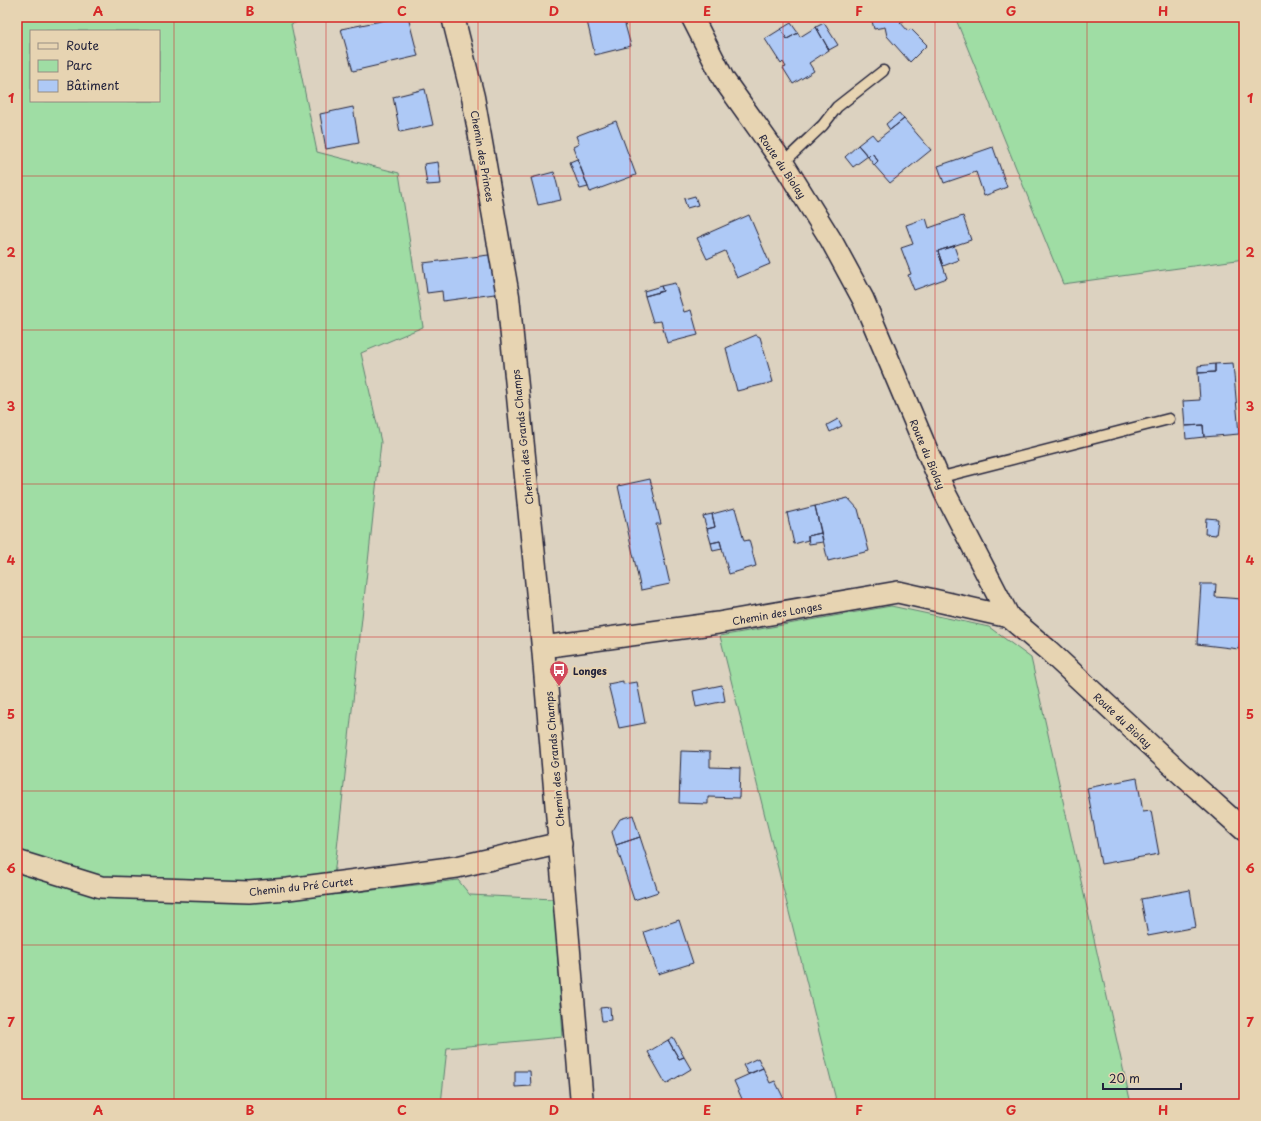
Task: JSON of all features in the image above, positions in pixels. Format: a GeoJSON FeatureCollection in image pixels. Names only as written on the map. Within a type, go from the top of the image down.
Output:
{"type":"FeatureCollection","features":[{"type":"Feature","properties":{"kind":"street","name":"Chemin des Princes"},"geometry":{"type":"LineString","coordinates":[[453,17],[473,97],[508,296]]}},
{"type":"Feature","properties":{"kind":"street","name":"Route du Biolay"},"geometry":{"type":"LineString","coordinates":[[692,17],[724,80],[783,163],[831,240],[863,299],[938,478],[1009,617],[1049,650],[1179,772],[1244,830]]}},
{"type":"Feature","properties":{"kind":"street","name":"Chemin des Grands Champs"},"geometry":{"type":"LineString","coordinates":[[508,296],[561,843],[582,1104]]}},
{"type":"Feature","properties":{"kind":"street","name":"Chemin des Longes"},"geometry":{"type":"LineString","coordinates":[[543,647],[718,623],[898,592],[1009,617]]}},
{"type":"Feature","properties":{"kind":"street","name":"Chemin du Pré Curtet"},"geometry":{"type":"LineString","coordinates":[[17,861],[101,887],[249,892],[288,889],[457,867],[561,843]]}},
{"type":"Feature","properties":{"kind":"lane"},"geometry":{"type":"LineString","coordinates":[[783,163],[822,125],[837,107],[884,71]]}},
{"type":"Feature","properties":{"kind":"lane"},"geometry":{"type":"LineString","coordinates":[[938,478],[1169,419]]}},
{"type":"Feature","properties":{"kind":"green space"},"geometry":{"type":"Polygon","coordinates":[[[17,17],[317,17],[291,24],[317,152],[399,173],[423,327],[361,353],[381,442],[332,895],[458,880],[470,895],[554,899],[563,1037],[447,1048],[441,1104],[17,1104],[17,17]]]}},
{"type":"Feature","properties":{"kind":"green space"},"geometry":{"type":"Polygon","coordinates":[[[955,17],[1244,17],[1244,259],[1063,284],[955,17]]]}},
{"type":"Feature","properties":{"kind":"green space"},"geometry":{"type":"Polygon","coordinates":[[[891,606],[989,627],[1031,658],[1131,1104],[837,1104],[720,636],[891,606]]]}},
{"type":"Feature","properties":{"kind":"building"},"geometry":{"type":"Polygon","coordinates":[[[401,17],[408,17],[418,56],[353,71],[341,29],[401,17]]]}},
{"type":"Feature","properties":{"kind":"building"},"geometry":{"type":"Polygon","coordinates":[[[586,17],[623,17],[631,46],[595,55],[586,17]]]}},
{"type":"Feature","properties":{"kind":"building"},"geometry":{"type":"Polygon","coordinates":[[[871,17],[903,17],[904,21],[900,22],[908,31],[911,29],[927,45],[910,62],[887,36],[885,27],[874,29],[871,17]]]}},
{"type":"Feature","properties":{"kind":"building"},"geometry":{"type":"Polygon","coordinates":[[[791,23],[798,33],[787,39],[781,29],[791,23]]]}},
{"type":"Feature","properties":{"kind":"building"},"geometry":{"type":"Polygon","coordinates":[[[824,23],[838,45],[829,50],[816,27],[824,23]]]}},
{"type":"Feature","properties":{"kind":"building"},"geometry":{"type":"Polygon","coordinates":[[[816,27],[829,50],[809,63],[814,71],[793,84],[783,68],[786,67],[783,62],[781,64],[765,39],[781,29],[787,39],[798,33],[800,37],[816,27]]]}},
{"type":"Feature","properties":{"kind":"building"},"geometry":{"type":"Polygon","coordinates":[[[425,89],[433,125],[400,132],[393,97],[425,89]]]}},
{"type":"Feature","properties":{"kind":"building"},"geometry":{"type":"Polygon","coordinates":[[[353,107],[359,143],[326,149],[320,114],[353,107]]]}},
{"type":"Feature","properties":{"kind":"building"},"geometry":{"type":"Polygon","coordinates":[[[899,113],[904,119],[890,130],[886,124],[899,113]]]}},
{"type":"Feature","properties":{"kind":"building"},"geometry":{"type":"Polygon","coordinates":[[[904,119],[931,150],[890,183],[874,165],[878,161],[872,153],[868,157],[858,145],[872,134],[877,140],[904,119]]]}},
{"type":"Feature","properties":{"kind":"building"},"geometry":{"type":"Polygon","coordinates":[[[616,121],[636,175],[590,192],[573,147],[579,144],[576,136],[616,121]]]}},
{"type":"Feature","properties":{"kind":"building"},"geometry":{"type":"Polygon","coordinates":[[[858,145],[868,156],[853,167],[845,157],[858,145]]]}},
{"type":"Feature","properties":{"kind":"building"},"geometry":{"type":"Polygon","coordinates":[[[993,147],[1007,187],[984,196],[976,172],[944,183],[938,166],[993,147]]]}},
{"type":"Feature","properties":{"kind":"building"},"geometry":{"type":"Polygon","coordinates":[[[872,153],[878,161],[874,165],[868,157],[872,153]]]}},
{"type":"Feature","properties":{"kind":"building"},"geometry":{"type":"Polygon","coordinates":[[[577,159],[588,187],[580,189],[570,162],[577,159]]]}},
{"type":"Feature","properties":{"kind":"building"},"geometry":{"type":"Polygon","coordinates":[[[438,162],[441,184],[427,185],[424,164],[438,162]]]}},
{"type":"Feature","properties":{"kind":"building"},"geometry":{"type":"Polygon","coordinates":[[[554,172],[561,200],[538,205],[531,178],[554,172]]]}},
{"type":"Feature","properties":{"kind":"building"},"geometry":{"type":"Polygon","coordinates":[[[695,196],[698,205],[687,208],[684,199],[695,196]]]}},
{"type":"Feature","properties":{"kind":"building"},"geometry":{"type":"Polygon","coordinates":[[[749,215],[770,264],[737,278],[725,251],[707,259],[697,238],[749,215]]]}},
{"type":"Feature","properties":{"kind":"building"},"geometry":{"type":"Polygon","coordinates":[[[963,216],[971,240],[938,251],[947,278],[914,290],[908,275],[911,274],[901,248],[913,244],[906,225],[926,218],[929,228],[963,216]]]}},
{"type":"Feature","properties":{"kind":"building"},"geometry":{"type":"Polygon","coordinates":[[[954,246],[959,260],[943,266],[938,251],[954,246]]]}},
{"type":"Feature","properties":{"kind":"building"},"geometry":{"type":"Polygon","coordinates":[[[497,254],[502,293],[443,301],[442,291],[427,293],[423,263],[497,254]]]}},
{"type":"Feature","properties":{"kind":"building"},"geometry":{"type":"Polygon","coordinates":[[[675,283],[684,312],[691,310],[698,335],[667,343],[661,321],[653,322],[645,296],[663,291],[661,286],[675,283]]]}},
{"type":"Feature","properties":{"kind":"building"},"geometry":{"type":"Polygon","coordinates":[[[661,286],[663,291],[645,296],[644,291],[661,286]]]}},
{"type":"Feature","properties":{"kind":"building"},"geometry":{"type":"Polygon","coordinates":[[[756,335],[760,337],[773,382],[737,391],[726,348],[756,335]]]}},
{"type":"Feature","properties":{"kind":"building"},"geometry":{"type":"Polygon","coordinates":[[[1233,363],[1239,434],[1204,437],[1203,425],[1185,426],[1183,401],[1200,400],[1198,373],[1215,372],[1215,364],[1233,363]]]}},
{"type":"Feature","properties":{"kind":"building"},"geometry":{"type":"Polygon","coordinates":[[[1215,364],[1215,372],[1198,373],[1198,366],[1215,364]]]}},
{"type":"Feature","properties":{"kind":"building"},"geometry":{"type":"Polygon","coordinates":[[[838,419],[842,426],[830,432],[827,425],[838,419]]]}},
{"type":"Feature","properties":{"kind":"building"},"geometry":{"type":"Polygon","coordinates":[[[1203,425],[1204,437],[1186,439],[1185,426],[1203,425]]]}},
{"type":"Feature","properties":{"kind":"building"},"geometry":{"type":"Polygon","coordinates":[[[650,479],[661,524],[656,524],[670,584],[641,590],[618,486],[650,479]]]}},
{"type":"Feature","properties":{"kind":"building"},"geometry":{"type":"Polygon","coordinates":[[[848,498],[858,509],[869,551],[828,561],[815,506],[848,498]]]}},
{"type":"Feature","properties":{"kind":"building"},"geometry":{"type":"Polygon","coordinates":[[[815,506],[821,533],[808,536],[808,540],[794,544],[787,513],[815,506]]]}},
{"type":"Feature","properties":{"kind":"building"},"geometry":{"type":"Polygon","coordinates":[[[735,508],[744,541],[749,540],[756,566],[729,574],[720,541],[711,543],[707,529],[715,527],[712,514],[735,508]]]}},
{"type":"Feature","properties":{"kind":"building"},"geometry":{"type":"Polygon","coordinates":[[[712,514],[715,527],[707,529],[703,516],[712,514]]]}},
{"type":"Feature","properties":{"kind":"building"},"geometry":{"type":"Polygon","coordinates":[[[1206,518],[1218,519],[1216,535],[1205,534],[1206,518]]]}},
{"type":"Feature","properties":{"kind":"building"},"geometry":{"type":"Polygon","coordinates":[[[821,533],[823,542],[809,544],[808,536],[821,533]]]}},
{"type":"Feature","properties":{"kind":"building"},"geometry":{"type":"Polygon","coordinates":[[[720,541],[722,549],[713,551],[711,543],[720,541]]]}},
{"type":"Feature","properties":{"kind":"building"},"geometry":{"type":"Polygon","coordinates":[[[1201,584],[1216,584],[1215,597],[1242,599],[1239,649],[1197,644],[1201,584]]]}},
{"type":"Feature","properties":{"kind":"building"},"geometry":{"type":"Polygon","coordinates":[[[623,681],[623,684],[637,682],[645,723],[619,728],[608,684],[623,681]]]}},
{"type":"Feature","properties":{"kind":"building"},"geometry":{"type":"Polygon","coordinates":[[[722,685],[725,701],[696,707],[693,691],[722,685]]]}},
{"type":"Feature","properties":{"kind":"building"},"geometry":{"type":"Polygon","coordinates":[[[681,751],[710,752],[710,767],[740,768],[739,798],[708,797],[708,804],[679,803],[681,751]]]}},
{"type":"Feature","properties":{"kind":"building"},"geometry":{"type":"Polygon","coordinates":[[[1137,778],[1143,812],[1151,811],[1159,854],[1101,864],[1087,788],[1137,778]]]}},
{"type":"Feature","properties":{"kind":"building"},"geometry":{"type":"Polygon","coordinates":[[[633,815],[640,837],[616,845],[612,832],[620,819],[633,815]]]}},
{"type":"Feature","properties":{"kind":"building"},"geometry":{"type":"Polygon","coordinates":[[[640,837],[658,892],[634,900],[616,845],[640,837]]]}},
{"type":"Feature","properties":{"kind":"building"},"geometry":{"type":"Polygon","coordinates":[[[1190,890],[1196,927],[1148,936],[1141,899],[1190,890]]]}},
{"type":"Feature","properties":{"kind":"building"},"geometry":{"type":"Polygon","coordinates":[[[679,920],[693,963],[658,974],[644,932],[679,920]]]}},
{"type":"Feature","properties":{"kind":"building"},"geometry":{"type":"Polygon","coordinates":[[[610,1007],[611,1020],[602,1021],[600,1008],[610,1007]]]}},
{"type":"Feature","properties":{"kind":"building"},"geometry":{"type":"Polygon","coordinates":[[[673,1037],[684,1057],[679,1059],[668,1040],[673,1037]]]}},
{"type":"Feature","properties":{"kind":"building"},"geometry":{"type":"Polygon","coordinates":[[[668,1040],[679,1059],[684,1057],[691,1069],[666,1084],[648,1052],[668,1040]]]}},
{"type":"Feature","properties":{"kind":"building"},"geometry":{"type":"Polygon","coordinates":[[[758,1058],[763,1068],[748,1074],[743,1065],[758,1058]]]}},
{"type":"Feature","properties":{"kind":"building"},"geometry":{"type":"Polygon","coordinates":[[[763,1068],[770,1083],[775,1081],[783,1097],[768,1104],[731,1104],[742,1099],[734,1081],[763,1068]]]}},
{"type":"Feature","properties":{"kind":"building"},"geometry":{"type":"Polygon","coordinates":[[[515,1071],[530,1071],[531,1086],[515,1087],[515,1071]]]}},
{"type":"Feature","properties":{"kind":"place","name":"Longes"},"geometry":{"type":"Point","coordinates":[559,687]}}]}
